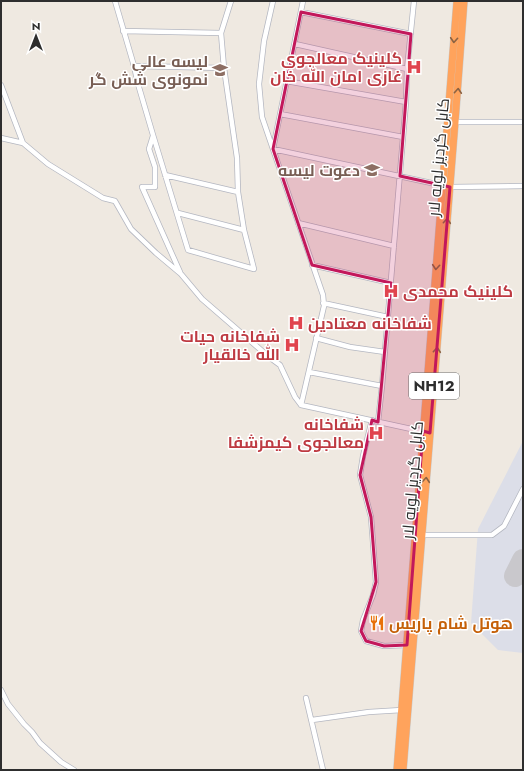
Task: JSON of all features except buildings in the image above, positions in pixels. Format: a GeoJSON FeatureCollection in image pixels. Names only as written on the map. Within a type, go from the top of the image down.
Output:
{"type":"FeatureCollection","features":[{"type":"Feature","properties":{"kind":"highway","name":"کابل گردیز لویه لار"},"geometry":{"type":"LineString","coordinates":[[398,770],[407,645],[427,432],[446,186],[458,1]]}},
{"type":"Feature","properties":{"kind":"highway","name":"کابل گردیز لویه لار"},"geometry":{"type":"LineString","coordinates":[[446,186],[455,122],[464,1]]}},
{"type":"Feature","properties":{"kind":"highway","name":"کابل گردیز لویه لار"},"geometry":{"type":"LineString","coordinates":[[403,770],[421,535],[427,432]]}},
{"type":"Feature","properties":{"kind":"street"},"geometry":{"type":"LineString","coordinates":[[115,1],[138,84],[188,250],[254,269],[244,230],[238,192],[237,158],[224,68],[221,33],[231,1]]}},
{"type":"Feature","properties":{"kind":"street"},"geometry":{"type":"LineString","coordinates":[[273,1],[264,42],[259,84],[262,117],[323,295],[324,306],[301,405]]}},
{"type":"Feature","properties":{"kind":"street"},"geometry":{"type":"LineString","coordinates":[[273,149],[303,1]]}},
{"type":"Feature","properties":{"kind":"street"},"geometry":{"type":"LineString","coordinates":[[378,422],[414,1]]}},
{"type":"Feature","properties":{"kind":"street"},"geometry":{"type":"LineString","coordinates":[[301,12],[411,34]]}},
{"type":"Feature","properties":{"kind":"street"},"geometry":{"type":"LineString","coordinates":[[123,31],[221,33]]}},
{"type":"Feature","properties":{"kind":"street"},"geometry":{"type":"LineString","coordinates":[[295,44],[407,69]]}},
{"type":"Feature","properties":{"kind":"street"},"geometry":{"type":"LineString","coordinates":[[134,66],[224,68]]}},
{"type":"Feature","properties":{"kind":"street"},"geometry":{"type":"LineString","coordinates":[[286,81],[406,102]]}},
{"type":"Feature","properties":{"kind":"street"},"geometry":{"type":"LineString","coordinates":[[1,85],[23,143]]}},
{"type":"Feature","properties":{"kind":"street"},"geometry":{"type":"LineString","coordinates":[[280,114],[403,137]]}},
{"type":"Feature","properties":{"kind":"street"},"geometry":{"type":"LineString","coordinates":[[455,122],[523,122]]}},
{"type":"Feature","properties":{"kind":"street"},"geometry":{"type":"LineString","coordinates":[[153,135],[149,149],[155,166],[155,187],[142,187],[181,274]]}},
{"type":"Feature","properties":{"kind":"street"},"geometry":{"type":"LineString","coordinates":[[1,138],[23,143],[48,164],[103,198],[115,201],[131,229],[181,274],[202,299],[280,365],[301,405],[427,432]]}},
{"type":"Feature","properties":{"kind":"street"},"geometry":{"type":"LineString","coordinates":[[273,149],[446,186],[523,186]]}},
{"type":"Feature","properties":{"kind":"street"},"geometry":{"type":"LineString","coordinates":[[166,175],[238,192]]}},
{"type":"Feature","properties":{"kind":"street"},"geometry":{"type":"LineString","coordinates":[[178,214],[244,230]]}},
{"type":"Feature","properties":{"kind":"street"},"geometry":{"type":"LineString","coordinates":[[298,223],[394,246]]}},
{"type":"Feature","properties":{"kind":"street"},"geometry":{"type":"LineString","coordinates":[[312,265],[391,283]]}},
{"type":"Feature","properties":{"kind":"street"},"geometry":{"type":"LineString","coordinates":[[323,303],[388,317]]}},
{"type":"Feature","properties":{"kind":"street"},"geometry":{"type":"LineString","coordinates":[[316,338],[350,347],[385,352]]}},
{"type":"Feature","properties":{"kind":"street"},"geometry":{"type":"LineString","coordinates":[[309,372],[382,386]]}},
{"type":"Feature","properties":{"kind":"street"},"geometry":{"type":"LineString","coordinates":[[372,420],[360,475],[371,517],[376,582],[373,595],[363,620],[361,631],[366,641],[384,646],[407,645]]}},
{"type":"Feature","properties":{"kind":"street"},"geometry":{"type":"LineString","coordinates":[[421,535],[492,535],[504,526],[523,489]]}},
{"type":"Feature","properties":{"kind":"street"},"geometry":{"type":"LineString","coordinates":[[1,690],[8,704],[40,743],[60,762],[74,770]]}},
{"type":"Feature","properties":{"kind":"street"},"geometry":{"type":"LineString","coordinates":[[306,698],[324,770]]}},
{"type":"Feature","properties":{"kind":"street"},"geometry":{"type":"LineString","coordinates":[[312,720],[369,712],[402,710]]}},
{"type":"Feature","properties":{"kind":"highlighted area"},"geometry":{"type":"Polygon","coordinates":[[[301,12],[411,34],[400,176],[450,187],[430,433],[423,431],[407,645],[384,646],[366,641],[361,631],[376,582],[371,517],[360,475],[372,420],[378,422],[391,283],[312,265],[273,149],[301,12]]]}},
{"type":"Feature","properties":{"kind":"shaded area"},"geometry":{"type":"Polygon","coordinates":[[[523,441],[523,653],[498,650],[471,623],[478,529],[523,441]]]}},
{"type":"Feature","properties":{"kind":"runway"},"geometry":{"type":"LineString","coordinates":[[515,576],[523,560]]}},
{"type":"Feature","properties":{"kind":"place","name":"کلینیک معالجوی غازی امان الله خان"},"geometry":{"type":"Point","coordinates":[414,67]}},
{"type":"Feature","properties":{"kind":"place","name":"لیسه عالی نمونوی شش گر"},"geometry":{"type":"Point","coordinates":[220,70]}},
{"type":"Feature","properties":{"kind":"place","name":"دعوت لیسه"},"geometry":{"type":"Point","coordinates":[372,170]}},
{"type":"Feature","properties":{"kind":"place","name":"کلینیک محمدی"},"geometry":{"type":"Point","coordinates":[391,291]}},
{"type":"Feature","properties":{"kind":"place","name":"شفاخانه معتادین"},"geometry":{"type":"Point","coordinates":[296,323]}},
{"type":"Feature","properties":{"kind":"place","name":"شفاخانه حیات الله خالقیار"},"geometry":{"type":"Point","coordinates":[292,345]}},
{"type":"Feature","properties":{"kind":"place","name":"شفاخانه معالجوی کیمزشفا"},"geometry":{"type":"Point","coordinates":[376,433]}},
{"type":"Feature","properties":{"kind":"place","name":"هوتل شام پاریس"},"geometry":{"type":"Point","coordinates":[377,623]}}]}
